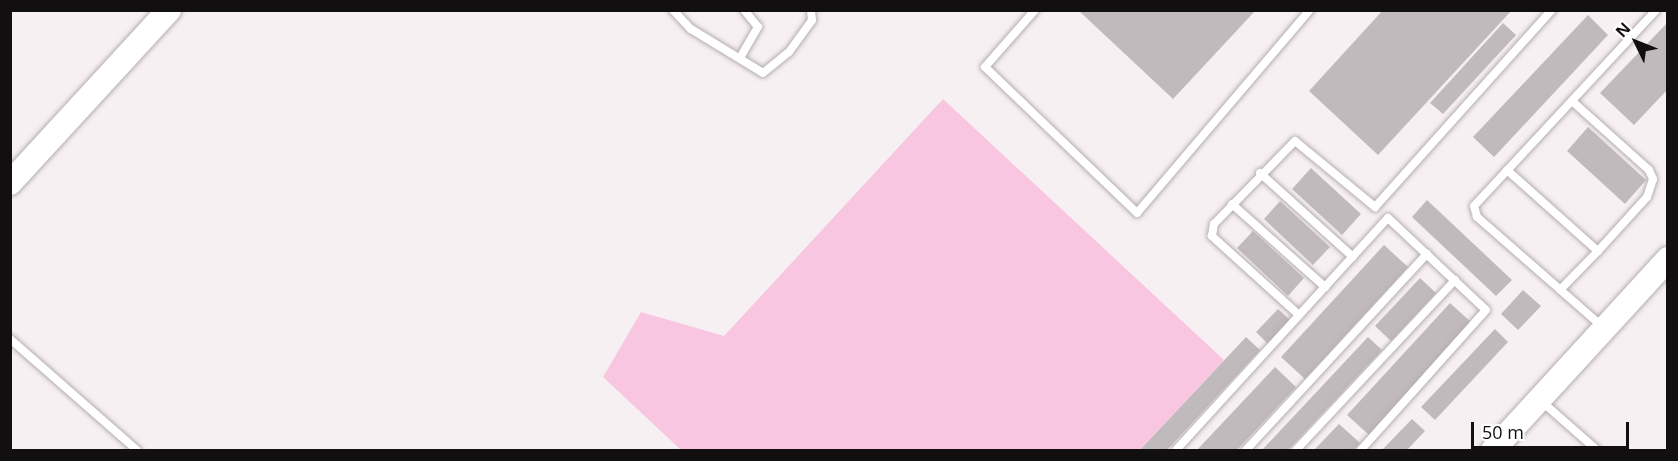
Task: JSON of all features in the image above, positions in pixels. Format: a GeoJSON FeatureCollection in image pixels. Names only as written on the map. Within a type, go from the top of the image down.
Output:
{"type":"FeatureCollection","features":[{"type":"Feature","properties":{"kind":"main road"},"geometry":{"type":"LineString","coordinates":[[10,183],[169,10]]}},
{"type":"Feature","properties":{"kind":"main road"},"geometry":{"type":"LineString","coordinates":[[1493,450],[1668,259]]}},
{"type":"Feature","properties":{"kind":"lane"},"geometry":{"type":"LineString","coordinates":[[673,10],[691,28],[763,73],[789,52],[812,20],[811,10]]}},
{"type":"Feature","properties":{"kind":"lane"},"geometry":{"type":"LineString","coordinates":[[740,58],[758,27],[744,10]]}},
{"type":"Feature","properties":{"kind":"lane"},"geometry":{"type":"LineString","coordinates":[[1035,10],[985,66],[1137,213],[1310,10]]}},
{"type":"Feature","properties":{"kind":"lane"},"geometry":{"type":"LineString","coordinates":[[1375,207],[1552,10]]}},
{"type":"Feature","properties":{"kind":"lane"},"geometry":{"type":"LineString","coordinates":[[1604,328],[1477,217],[1474,206],[1656,10]]}},
{"type":"Feature","properties":{"kind":"lane"},"geometry":{"type":"LineString","coordinates":[[1560,290],[1647,197],[1653,179],[1649,170],[1572,101]]}},
{"type":"Feature","properties":{"kind":"lane"},"geometry":{"type":"LineString","coordinates":[[1299,315],[1212,236],[1214,224],[1260,173],[1295,141],[1388,218],[1484,306],[1485,315],[1361,450]]}},
{"type":"Feature","properties":{"kind":"lane"},"geometry":{"type":"LineString","coordinates":[[1507,170],[1598,251]]}},
{"type":"Feature","properties":{"kind":"lane"},"geometry":{"type":"LineString","coordinates":[[1260,173],[1353,257]]}},
{"type":"Feature","properties":{"kind":"lane"},"geometry":{"type":"LineString","coordinates":[[1232,204],[1324,287]]}},
{"type":"Feature","properties":{"kind":"lane"},"geometry":{"type":"LineString","coordinates":[[1176,450],[1388,218]]}},
{"type":"Feature","properties":{"kind":"lane"},"geometry":{"type":"LineString","coordinates":[[1246,450],[1426,254]]}},
{"type":"Feature","properties":{"kind":"lane"},"geometry":{"type":"LineString","coordinates":[[1296,450],[1455,280]]}},
{"type":"Feature","properties":{"kind":"lane"},"geometry":{"type":"LineString","coordinates":[[10,339],[137,450]]}},
{"type":"Feature","properties":{"kind":"lane"},"geometry":{"type":"LineString","coordinates":[[1540,399],[1597,450]]}},
{"type":"Feature","properties":{"kind":"shaded area"},"geometry":{"type":"Polygon","coordinates":[[[943,99],[1224,360],[1140,450],[681,450],[603,377],[641,312],[724,336],[943,99]]]}},
{"type":"Feature","properties":{"kind":"building"},"geometry":{"type":"Polygon","coordinates":[[[1078,10],[1256,10],[1173,99],[1078,10]]]}},
{"type":"Feature","properties":{"kind":"building"},"geometry":{"type":"Polygon","coordinates":[[[1383,10],[1512,10],[1378,155],[1309,91],[1383,10]]]}},
{"type":"Feature","properties":{"kind":"building"},"geometry":{"type":"Polygon","coordinates":[[[1588,15],[1608,35],[1494,157],[1473,137],[1588,15]]]}},
{"type":"Feature","properties":{"kind":"building"},"geometry":{"type":"Polygon","coordinates":[[[1668,22],[1668,89],[1634,125],[1600,93],[1668,22]]]}},
{"type":"Feature","properties":{"kind":"building"},"geometry":{"type":"Polygon","coordinates":[[[1503,23],[1516,35],[1443,114],[1430,103],[1503,23]]]}},
{"type":"Feature","properties":{"kind":"building"},"geometry":{"type":"Polygon","coordinates":[[[1588,127],[1646,180],[1625,204],[1567,151],[1588,127]]]}},
{"type":"Feature","properties":{"kind":"building"},"geometry":{"type":"Polygon","coordinates":[[[1311,168],[1361,214],[1342,235],[1292,189],[1311,168]]]}},
{"type":"Feature","properties":{"kind":"building"},"geometry":{"type":"Polygon","coordinates":[[[1427,200],[1512,280],[1496,296],[1412,217],[1427,200]]]}},
{"type":"Feature","properties":{"kind":"building"},"geometry":{"type":"Polygon","coordinates":[[[1280,201],[1330,247],[1313,265],[1264,219],[1280,201]]]}},
{"type":"Feature","properties":{"kind":"building"},"geometry":{"type":"Polygon","coordinates":[[[1253,231],[1304,278],[1288,296],[1237,248],[1253,231]]]}},
{"type":"Feature","properties":{"kind":"building"},"geometry":{"type":"Polygon","coordinates":[[[1384,245],[1408,267],[1305,379],[1281,357],[1384,245]]]}},
{"type":"Feature","properties":{"kind":"building"},"geometry":{"type":"Polygon","coordinates":[[[1420,278],[1436,293],[1391,341],[1375,326],[1420,278]]]}},
{"type":"Feature","properties":{"kind":"building"},"geometry":{"type":"Polygon","coordinates":[[[1523,290],[1541,306],[1518,330],[1501,314],[1523,290]]]}},
{"type":"Feature","properties":{"kind":"building"},"geometry":{"type":"Polygon","coordinates":[[[1450,303],[1472,323],[1369,435],[1347,415],[1450,303]]]}},
{"type":"Feature","properties":{"kind":"building"},"geometry":{"type":"Polygon","coordinates":[[[1278,309],[1290,320],[1268,344],[1256,332],[1278,309]]]}},
{"type":"Feature","properties":{"kind":"building"},"geometry":{"type":"Polygon","coordinates":[[[1495,329],[1508,342],[1435,420],[1421,407],[1495,329]]]}},
{"type":"Feature","properties":{"kind":"building"},"geometry":{"type":"Polygon","coordinates":[[[1246,337],[1260,350],[1167,450],[1140,450],[1246,337]]]}},
{"type":"Feature","properties":{"kind":"building"},"geometry":{"type":"Polygon","coordinates":[[[1368,337],[1382,350],[1288,450],[1262,450],[1368,337]]]}},
{"type":"Feature","properties":{"kind":"building"},"geometry":{"type":"Polygon","coordinates":[[[1275,367],[1296,387],[1237,450],[1197,450],[1275,367]]]}},
{"type":"Feature","properties":{"kind":"building"},"geometry":{"type":"Polygon","coordinates":[[[1412,419],[1425,431],[1407,450],[1382,450],[1412,419]]]}},
{"type":"Feature","properties":{"kind":"building"},"geometry":{"type":"Polygon","coordinates":[[[1339,424],[1360,443],[1354,450],[1314,450],[1339,424]]]}}]}
